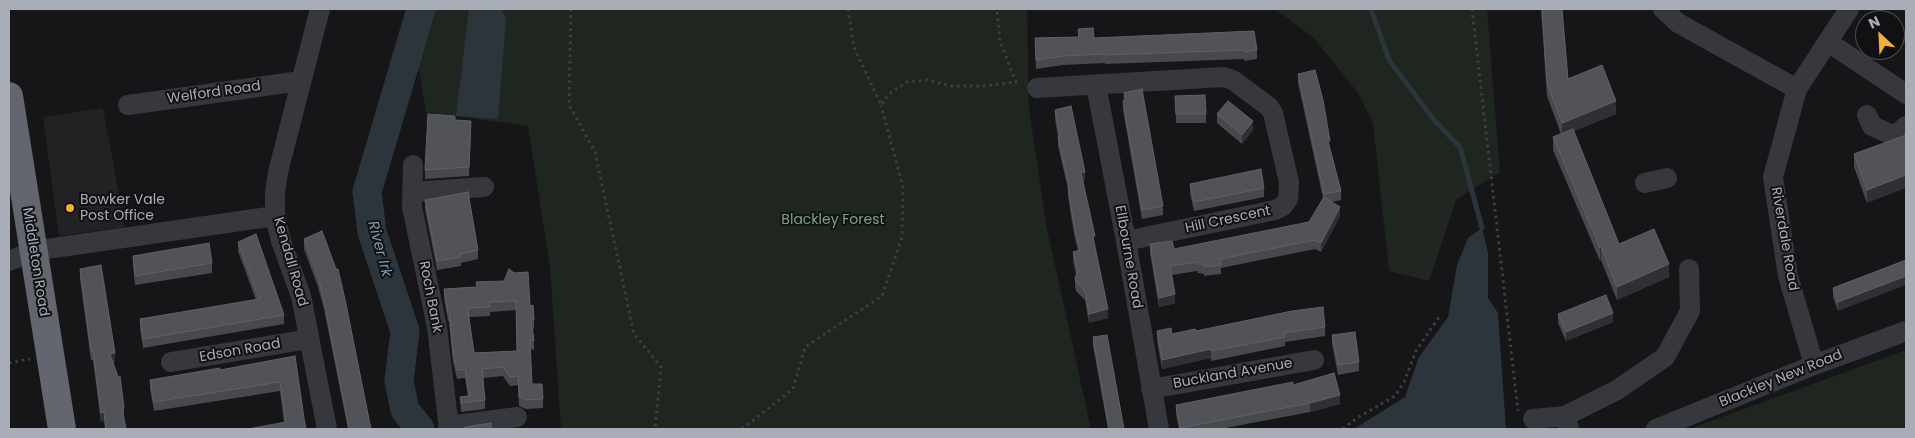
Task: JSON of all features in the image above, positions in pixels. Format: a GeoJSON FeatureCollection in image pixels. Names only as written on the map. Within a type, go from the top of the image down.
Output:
{"type":"FeatureCollection","features":[{"type":"Feature","properties":{"kind":"highway","name":"Middleton Road"},"geometry":{"type":"LineString","coordinates":[[9,96],[15,171],[34,251],[62,429]]}},
{"type":"Feature","properties":{"kind":"street","name":"Kendall Road"},"geometry":{"type":"LineString","coordinates":[[320,9],[278,172],[275,193],[275,216],[281,241],[301,296],[327,429]]}},
{"type":"Feature","properties":{"kind":"street"},"geometry":{"type":"LineString","coordinates":[[1663,9],[1678,23],[1797,89]]}},
{"type":"Feature","properties":{"kind":"street","name":"Riverdale Road"},"geometry":{"type":"LineString","coordinates":[[1814,365],[1788,276],[1773,178],[1797,89],[1849,9]]}},
{"type":"Feature","properties":{"kind":"street"},"geometry":{"type":"LineString","coordinates":[[1828,42],[1906,94]]}},
{"type":"Feature","properties":{"kind":"street","name":"Hill Crescent"},"geometry":{"type":"LineString","coordinates":[[1036,88],[1223,77],[1233,80],[1269,107],[1273,113],[1289,182],[1288,199],[1283,206],[1275,210],[1126,241]]}},
{"type":"Feature","properties":{"kind":"street","name":"Welford Road"},"geometry":{"type":"LineString","coordinates":[[128,105],[301,81]]}},
{"type":"Feature","properties":{"kind":"street","name":"Ellbourne Road"},"geometry":{"type":"LineString","coordinates":[[1096,85],[1159,429]]}},
{"type":"Feature","properties":{"kind":"street"},"geometry":{"type":"LineString","coordinates":[[1867,115],[1872,126],[1896,136],[1906,126]]}},
{"type":"Feature","properties":{"kind":"street","name":"Roch Bank"},"geometry":{"type":"LineString","coordinates":[[413,165],[412,207],[437,327],[449,428]]}},
{"type":"Feature","properties":{"kind":"street"},"geometry":{"type":"LineString","coordinates":[[1644,183],[1667,178]]}},
{"type":"Feature","properties":{"kind":"street"},"geometry":{"type":"LineString","coordinates":[[412,192],[484,187]]}},
{"type":"Feature","properties":{"kind":"street"},"geometry":{"type":"LineString","coordinates":[[9,261],[34,251],[275,216]]}},
{"type":"Feature","properties":{"kind":"street"},"geometry":{"type":"LineString","coordinates":[[1526,420],[1567,423],[1665,357],[1690,311],[1690,269]]}},
{"type":"Feature","properties":{"kind":"street","name":"Blackley New Road"},"geometry":{"type":"LineString","coordinates":[[1656,429],[1906,330]]}},
{"type":"Feature","properties":{"kind":"street","name":"Edson Road"},"geometry":{"type":"LineString","coordinates":[[171,362],[309,339]]}},
{"type":"Feature","properties":{"kind":"street","name":"Buckland Avenue"},"geometry":{"type":"LineString","coordinates":[[1151,389],[1314,360]]}},
{"type":"Feature","properties":{"kind":"street"},"geometry":{"type":"LineString","coordinates":[[449,428],[517,417]]}},
{"type":"Feature","properties":{"kind":"path"},"geometry":{"type":"LineString","coordinates":[[571,9],[569,105],[595,152],[634,334],[661,367],[654,429]]}},
{"type":"Feature","properties":{"kind":"path"},"geometry":{"type":"LineString","coordinates":[[742,429],[793,389],[805,347],[882,296],[902,237],[904,187],[881,105],[854,47],[848,9]]}},
{"type":"Feature","properties":{"kind":"path"},"geometry":{"type":"LineString","coordinates":[[881,105],[889,94],[907,82],[926,80],[951,86],[984,86],[1016,82],[1000,42],[997,9]]}},
{"type":"Feature","properties":{"kind":"path"},"geometry":{"type":"LineString","coordinates":[[1472,9],[1526,420]]}},
{"type":"Feature","properties":{"kind":"path"},"geometry":{"type":"LineString","coordinates":[[1343,429],[1357,418],[1395,396],[1404,382],[1416,351],[1439,318]]}},
{"type":"Feature","properties":{"kind":"shaded area"},"geometry":{"type":"Polygon","coordinates":[[[469,9],[501,9],[506,18],[498,119],[456,116],[469,9]]]}},
{"type":"Feature","properties":{"kind":"shaded area"},"geometry":{"type":"Polygon","coordinates":[[[103,108],[125,227],[59,236],[43,117],[103,108]]]}},
{"type":"Feature","properties":{"kind":"shaded area"},"geometry":{"type":"Polygon","coordinates":[[[1482,228],[1488,253],[1488,298],[1498,313],[1506,429],[1354,429],[1405,397],[1419,357],[1448,317],[1457,265],[1468,238],[1482,228]]]}},
{"type":"Feature","properties":{"kind":"green space","name":"Blackley Forest"},"geometry":{"type":"Polygon","coordinates":[[[430,9],[1027,9],[1029,108],[1046,224],[1091,429],[561,429],[550,267],[528,126],[426,112],[417,59],[430,9]]]}},
{"type":"Feature","properties":{"kind":"green space"},"geometry":{"type":"Polygon","coordinates":[[[1275,9],[1487,9],[1500,172],[1456,200],[1429,281],[1389,271],[1373,123],[1358,93],[1314,38],[1275,9]]]}},
{"type":"Feature","properties":{"kind":"green space"},"geometry":{"type":"Polygon","coordinates":[[[1906,350],[1906,429],[1689,429],[1697,426],[1906,350]]]}},
{"type":"Feature","properties":{"kind":"building"},"geometry":{"type":"Polygon","coordinates":[[[1542,9],[1562,9],[1568,79],[1602,65],[1616,101],[1562,123],[1547,83],[1542,9]]]}},
{"type":"Feature","properties":{"kind":"building"},"geometry":{"type":"Polygon","coordinates":[[[1093,28],[1094,38],[1254,31],[1257,50],[1244,52],[1244,50],[1105,54],[1063,56],[1036,60],[1035,38],[1079,37],[1078,29],[1093,28]]]}},
{"type":"Feature","properties":{"kind":"building"},"geometry":{"type":"Polygon","coordinates":[[[1315,70],[1323,100],[1330,141],[1328,141],[1341,191],[1324,194],[1298,74],[1315,70]]]}},
{"type":"Feature","properties":{"kind":"building"},"geometry":{"type":"Polygon","coordinates":[[[1142,89],[1163,206],[1142,210],[1123,101],[1126,100],[1124,93],[1142,89]]]}},
{"type":"Feature","properties":{"kind":"building"},"geometry":{"type":"Polygon","coordinates":[[[1205,95],[1206,114],[1176,114],[1175,96],[1205,95]]]}},
{"type":"Feature","properties":{"kind":"building"},"geometry":{"type":"Polygon","coordinates":[[[1228,101],[1253,121],[1242,135],[1217,114],[1228,101]]]}},
{"type":"Feature","properties":{"kind":"building"},"geometry":{"type":"Polygon","coordinates":[[[1071,106],[1085,172],[1081,173],[1108,309],[1089,314],[1085,291],[1076,282],[1075,278],[1078,271],[1073,252],[1080,250],[1058,137],[1060,136],[1055,110],[1071,106]]]}},
{"type":"Feature","properties":{"kind":"building"},"geometry":{"type":"Polygon","coordinates":[[[428,114],[455,116],[455,120],[471,121],[469,167],[425,170],[428,114]]]}},
{"type":"Feature","properties":{"kind":"building"},"geometry":{"type":"Polygon","coordinates":[[[1573,129],[1619,244],[1654,229],[1669,264],[1617,287],[1553,137],[1573,129]]]}},
{"type":"Feature","properties":{"kind":"building"},"geometry":{"type":"Polygon","coordinates":[[[1906,135],[1906,175],[1867,190],[1854,154],[1906,135]]]}},
{"type":"Feature","properties":{"kind":"building"},"geometry":{"type":"Polygon","coordinates":[[[1261,169],[1264,188],[1194,202],[1190,184],[1261,169]]]}},
{"type":"Feature","properties":{"kind":"building"},"geometry":{"type":"Polygon","coordinates":[[[468,192],[478,250],[460,254],[461,257],[437,261],[425,200],[468,192]]]}},
{"type":"Feature","properties":{"kind":"building"},"geometry":{"type":"Polygon","coordinates":[[[1324,197],[1340,207],[1321,243],[1315,240],[1220,259],[1221,265],[1204,267],[1204,264],[1198,264],[1197,262],[1170,266],[1175,294],[1159,298],[1150,244],[1172,241],[1174,249],[1309,222],[1324,197]]]}},
{"type":"Feature","properties":{"kind":"building"},"geometry":{"type":"Polygon","coordinates":[[[322,231],[336,269],[338,269],[371,429],[349,429],[324,300],[304,239],[322,231]]]}},
{"type":"Feature","properties":{"kind":"building"},"geometry":{"type":"Polygon","coordinates":[[[256,234],[284,315],[143,339],[140,319],[259,299],[238,242],[256,234]]]}},
{"type":"Feature","properties":{"kind":"building"},"geometry":{"type":"Polygon","coordinates":[[[209,243],[212,263],[135,276],[133,256],[209,243]]]}},
{"type":"Feature","properties":{"kind":"building"},"geometry":{"type":"Polygon","coordinates":[[[1906,260],[1906,276],[1838,302],[1833,288],[1906,260]]]}},
{"type":"Feature","properties":{"kind":"building"},"geometry":{"type":"Polygon","coordinates":[[[101,265],[115,353],[110,354],[118,377],[120,376],[124,408],[122,408],[126,429],[106,429],[104,412],[101,413],[93,351],[91,351],[80,269],[101,265]]]}},
{"type":"Feature","properties":{"kind":"building"},"geometry":{"type":"Polygon","coordinates":[[[509,269],[514,273],[528,272],[530,306],[533,305],[534,320],[531,320],[534,341],[530,340],[532,384],[542,384],[543,399],[526,400],[519,397],[518,376],[510,377],[503,367],[482,369],[485,400],[461,403],[460,397],[469,396],[465,369],[457,370],[444,289],[477,287],[476,282],[504,281],[509,269]],[[516,301],[490,302],[490,307],[469,308],[474,353],[517,351],[516,301]]]}},
{"type":"Feature","properties":{"kind":"building"},"geometry":{"type":"Polygon","coordinates":[[[1606,295],[1613,313],[1566,332],[1558,314],[1606,295]]]}},
{"type":"Feature","properties":{"kind":"building"},"geometry":{"type":"Polygon","coordinates":[[[1323,307],[1325,327],[1284,333],[1285,337],[1211,351],[1211,349],[1162,360],[1157,331],[1171,328],[1172,334],[1195,329],[1196,331],[1292,311],[1323,307]]]}},
{"type":"Feature","properties":{"kind":"building"},"geometry":{"type":"Polygon","coordinates":[[[1355,332],[1359,362],[1338,365],[1332,335],[1355,332]]]}},
{"type":"Feature","properties":{"kind":"building"},"geometry":{"type":"Polygon","coordinates":[[[1107,335],[1124,429],[1109,429],[1093,337],[1107,335]]]}},
{"type":"Feature","properties":{"kind":"building"},"geometry":{"type":"Polygon","coordinates":[[[295,356],[306,429],[248,429],[286,422],[280,382],[154,402],[150,380],[220,368],[220,370],[295,356]]]}},
{"type":"Feature","properties":{"kind":"building"},"geometry":{"type":"Polygon","coordinates":[[[1334,373],[1340,395],[1310,403],[1180,428],[1176,405],[1293,382],[1293,385],[1334,373]]]}},
{"type":"Feature","properties":{"kind":"building"},"geometry":{"type":"Polygon","coordinates":[[[491,423],[491,429],[465,429],[465,427],[491,423]]]}},
{"type":"Feature","properties":{"kind":"waterway","name":"River Irk"},"geometry":{"type":"LineString","coordinates":[[420,429],[405,410],[399,381],[405,331],[372,232],[367,192],[421,9]]}},
{"type":"Feature","properties":{"kind":"waterway"},"geometry":{"type":"LineString","coordinates":[[1371,9],[1389,60],[1434,120],[1460,147],[1482,228]]}},
{"type":"Feature","properties":{"kind":"place","name":"Bowker Vale Post Office"},"geometry":{"type":"Point","coordinates":[70,208]}}]}
